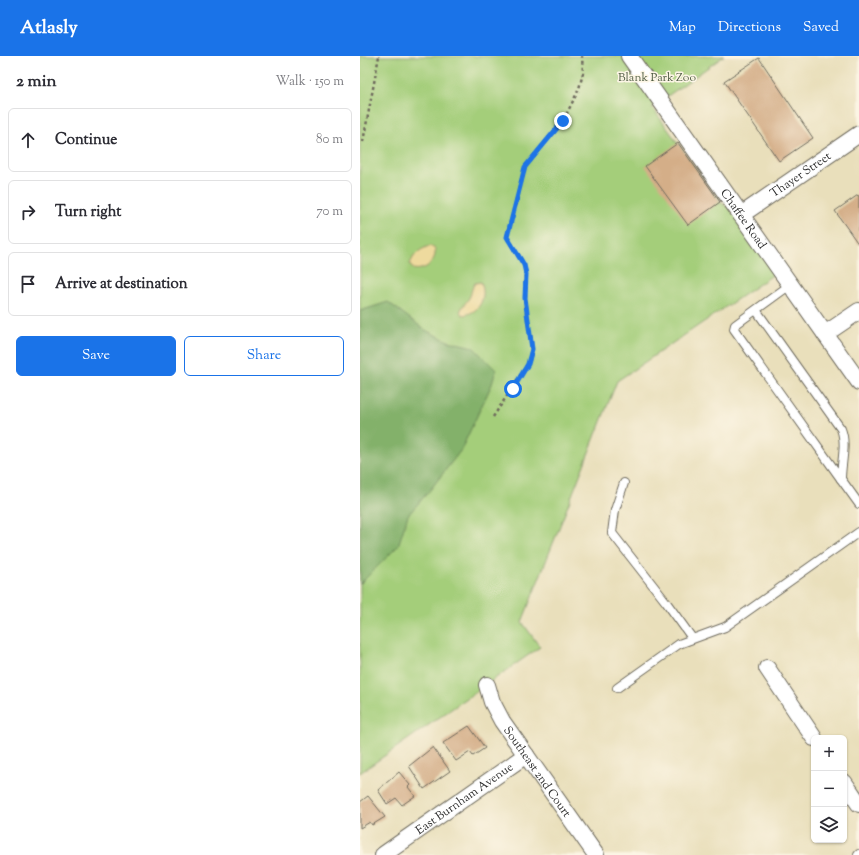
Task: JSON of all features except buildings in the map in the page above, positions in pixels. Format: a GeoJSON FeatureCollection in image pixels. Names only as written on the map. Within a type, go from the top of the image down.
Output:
{"type":"FeatureCollection","features":[{"type":"Feature","properties":{"kind":"street","name":"Chaffee Road"},"geometry":{"type":"LineString","coordinates":[[628,56],[859,382]]}},
{"type":"Feature","properties":{"kind":"street","name":"Thayer Street"},"geometry":{"type":"LineString","coordinates":[[742,216],[859,134]]}},
{"type":"Feature","properties":{"kind":"street"},"geometry":{"type":"LineString","coordinates":[[825,334],[859,311]]}},
{"type":"Feature","properties":{"kind":"street"},"geometry":{"type":"LineString","coordinates":[[767,668],[812,735]]}},
{"type":"Feature","properties":{"kind":"street","name":"Southeast 2nd Court"},"geometry":{"type":"LineString","coordinates":[[487,685],[492,702],[502,722],[596,855]]}},
{"type":"Feature","properties":{"kind":"street","name":"East Burnham Avenue"},"geometry":{"type":"LineString","coordinates":[[383,855],[526,755]]}},
{"type":"Feature","properties":{"kind":"street"},"geometry":{"type":"LineString","coordinates":[[847,786],[859,804]]}},
{"type":"Feature","properties":{"kind":"lane"},"geometry":{"type":"LineString","coordinates":[[790,285],[735,325],[734,329],[858,502]]}},
{"type":"Feature","properties":{"kind":"lane"},"geometry":{"type":"LineString","coordinates":[[756,310],[841,429],[844,435],[841,479]]}},
{"type":"Feature","properties":{"kind":"lane"},"geometry":{"type":"LineString","coordinates":[[624,483],[614,510],[612,533],[692,638]]}},
{"type":"Feature","properties":{"kind":"lane"},"geometry":{"type":"LineString","coordinates":[[617,688],[679,644],[725,627],[859,532]]}},
{"type":"Feature","properties":{"kind":"path"},"geometry":{"type":"LineString","coordinates":[[363,142],[379,56]]}},
{"type":"Feature","properties":{"kind":"path"},"geometry":{"type":"LineString","coordinates":[[493,417],[528,364],[532,349],[525,298],[526,274],[524,265],[507,237],[510,223],[525,167],[563,121],[579,89],[583,72],[582,56]]}},
{"type":"Feature","properties":{"kind":"green space","name":"Blank Park Zoo"},"geometry":{"type":"Polygon","coordinates":[[[360,56],[724,56],[652,107],[720,202],[741,215],[780,270],[617,381],[522,622],[540,647],[360,773],[360,56]]]}},
{"type":"Feature","properties":{"kind":"green space"},"geometry":{"type":"Polygon","coordinates":[[[388,302],[425,330],[448,341],[473,347],[496,370],[492,384],[461,450],[430,490],[408,515],[398,546],[360,584],[360,311],[388,302]]]}},
{"type":"Feature","properties":{"kind":"sand"},"geometry":{"type":"Polygon","coordinates":[[[430,246],[435,249],[434,258],[432,261],[429,265],[422,269],[413,269],[410,264],[413,257],[420,250],[430,246]]]}},
{"type":"Feature","properties":{"kind":"sand"},"geometry":{"type":"Polygon","coordinates":[[[481,282],[483,293],[481,303],[474,311],[463,315],[460,312],[468,300],[475,283],[481,282]]]}},
{"type":"Feature","properties":{"kind":"route"},"geometry":{"type":"LineString","coordinates":[[513,389],[528,364],[532,349],[525,298],[526,274],[524,265],[507,237],[525,167],[563,121]]}}]}
